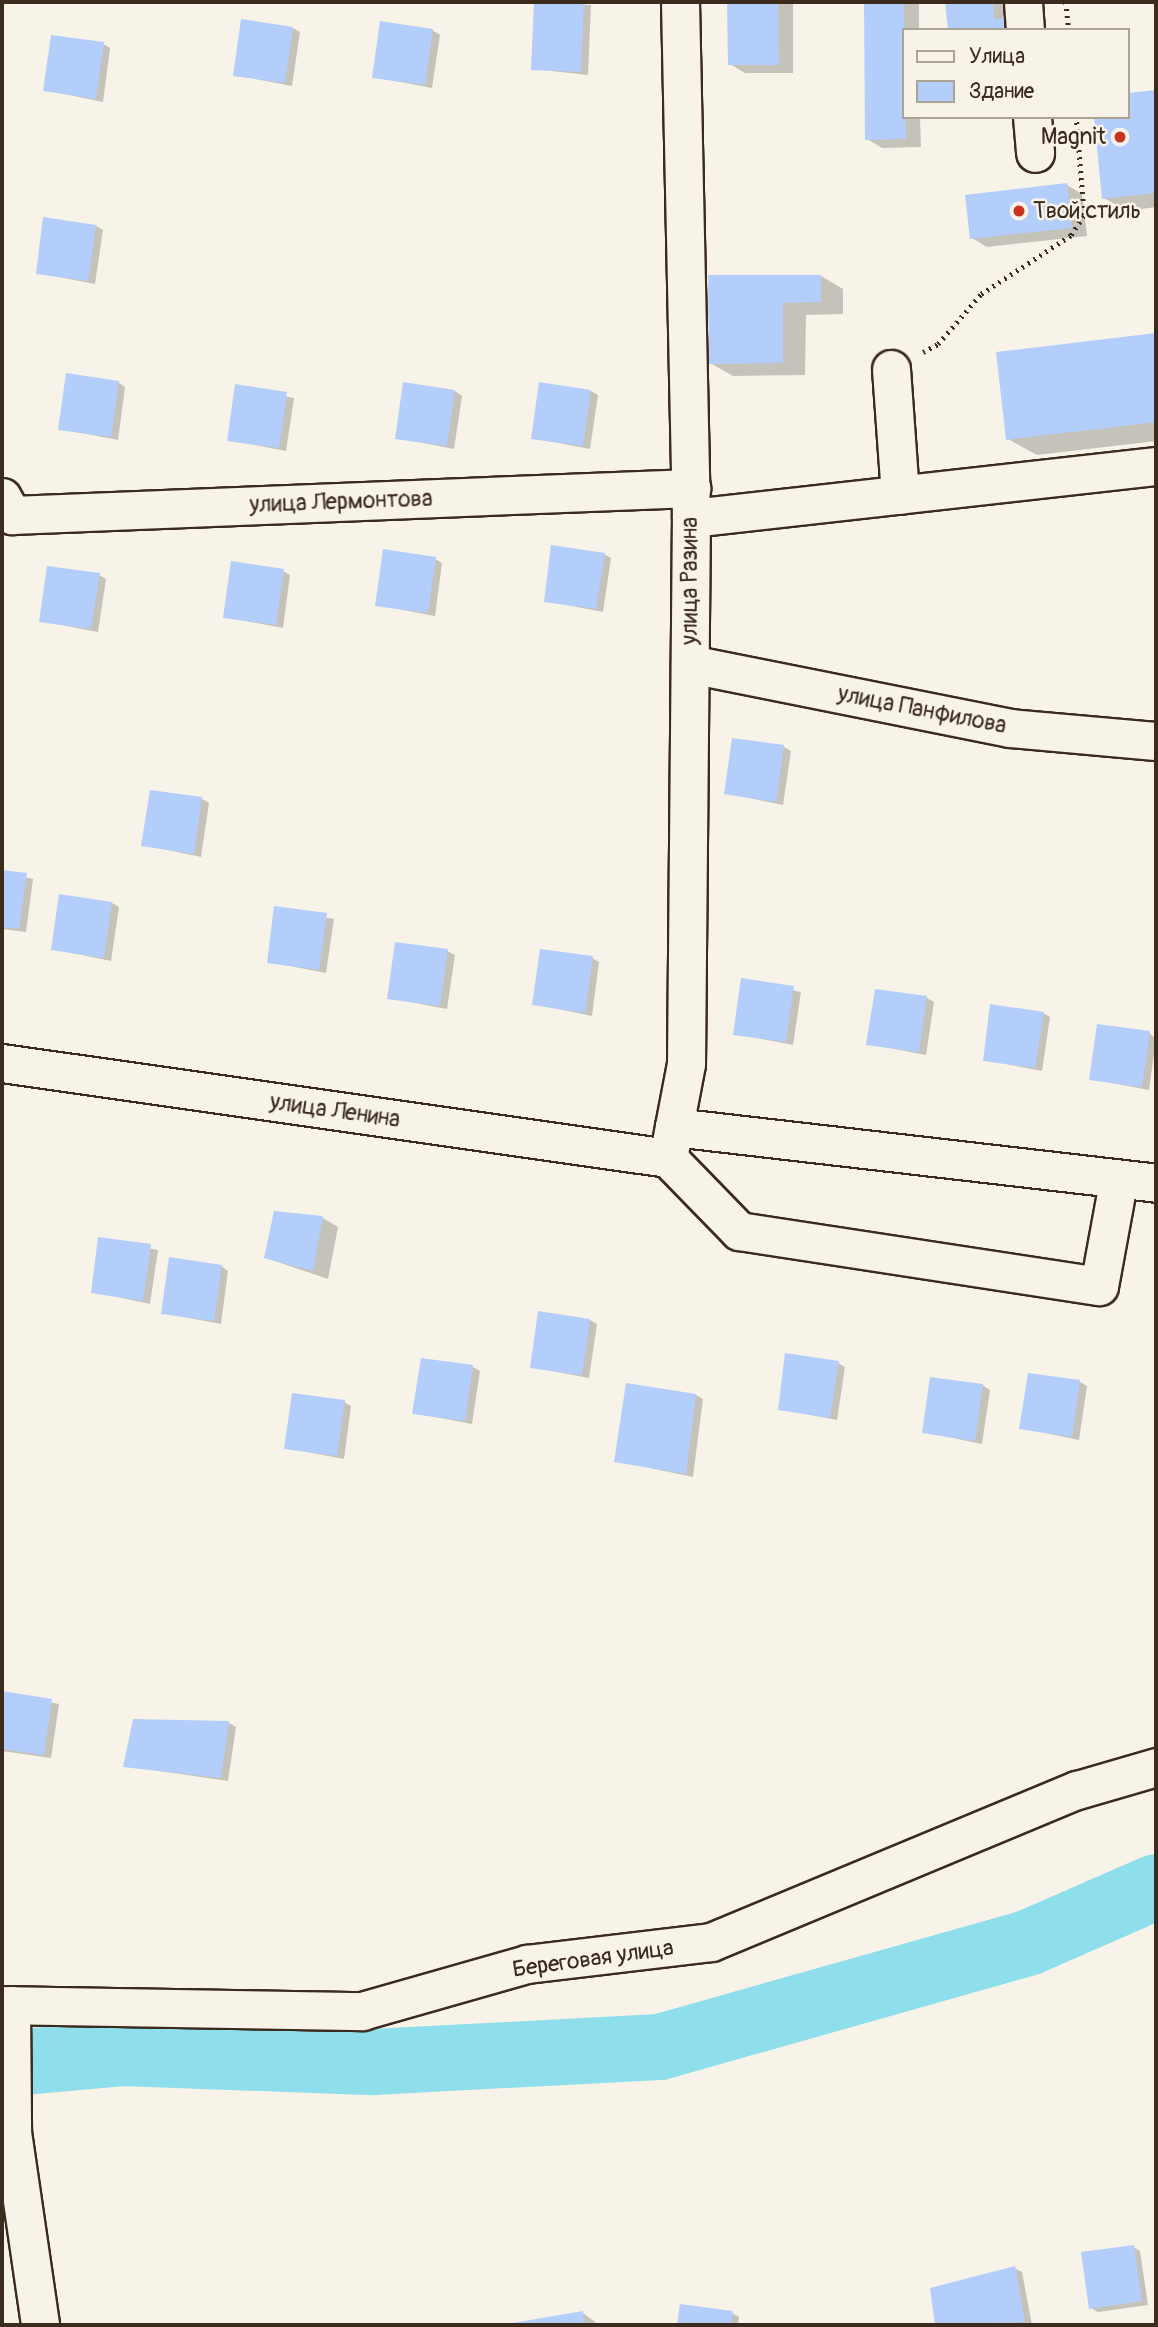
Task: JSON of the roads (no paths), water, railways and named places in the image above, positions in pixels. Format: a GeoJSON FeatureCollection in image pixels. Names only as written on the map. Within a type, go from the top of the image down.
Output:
{"type":"FeatureCollection","features":[{"type":"Feature","properties":{"kind":"street","name":"улица Разина"},"geometry":{"type":"LineString","coordinates":[[671,1142],[686,1064],[690,664],[691,503],[680,2]]}},
{"type":"Feature","properties":{"kind":"street"},"geometry":{"type":"LineString","coordinates":[[1023,2],[1025,28]]}},
{"type":"Feature","properties":{"kind":"street"},"geometry":{"type":"LineString","coordinates":[[1032,119],[1035,153]]}},
{"type":"Feature","properties":{"kind":"street"},"geometry":{"type":"LineString","coordinates":[[891,369],[900,495]]}},
{"type":"Feature","properties":{"kind":"street"},"geometry":{"type":"LineString","coordinates":[[691,503],[900,495],[1156,466]]}},
{"type":"Feature","properties":{"kind":"street","name":"улица Лермонтова"},"geometry":{"type":"LineString","coordinates":[[2,496],[12,515],[691,503]]}},
{"type":"Feature","properties":{"kind":"street","name":"улица Панфилова"},"geometry":{"type":"LineString","coordinates":[[690,664],[1010,728],[1156,741]]}},
{"type":"Feature","properties":{"kind":"street","name":"улица Ленина"},"geometry":{"type":"LineString","coordinates":[[2,1063],[671,1142],[1118,1182],[1156,1183]]}},
{"type":"Feature","properties":{"kind":"street"},"geometry":{"type":"LineString","coordinates":[[671,1142],[739,1231],[1099,1286],[1118,1182]]}},
{"type":"Feature","properties":{"kind":"street","name":"Береговая улица"},"geometry":{"type":"LineString","coordinates":[[8,2016],[362,2011],[527,1964],[711,1942],[1077,1790],[1156,1767]]}},
{"type":"Feature","properties":{"kind":"street"},"geometry":{"type":"LineString","coordinates":[[8,2016],[12,2104],[40,2325]]}},
{"type":"Feature","properties":{"kind":"waterway"},"geometry":{"type":"LineString","coordinates":[[2,2064],[123,2053],[373,2062],[660,2047],[1030,1942],[1156,1887]]}},
{"type":"Feature","properties":{"kind":"place","name":"Magnit"},"geometry":{"type":"Point","coordinates":[1120,137]}},
{"type":"Feature","properties":{"kind":"place","name":"Твой стиль"},"geometry":{"type":"Point","coordinates":[1019,211]}}]}
